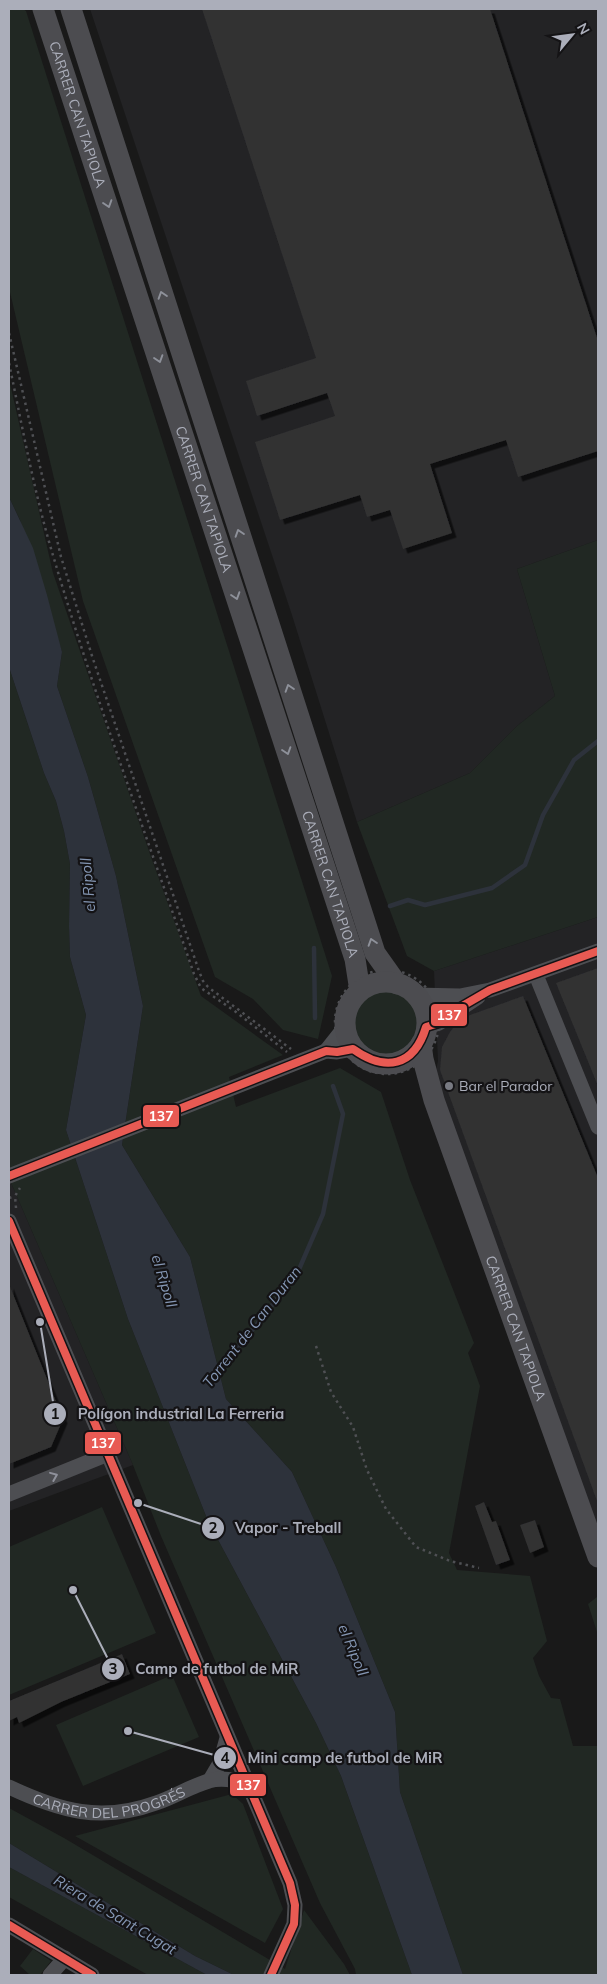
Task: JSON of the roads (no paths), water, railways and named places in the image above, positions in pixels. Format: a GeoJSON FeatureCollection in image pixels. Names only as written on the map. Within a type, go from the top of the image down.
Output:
{"type":"FeatureCollection","features":[{"type":"Feature","properties":{"kind":"street","name":"CARRER CAN TAPIOLA"},"geometry":{"type":"LineString","coordinates":[[43,9],[355,959],[359,985]]}},
{"type":"Feature","properties":{"kind":"street","name":"CARRER CAN TAPIOLA"},"geometry":{"type":"LineString","coordinates":[[71,9],[375,953],[392,977]]}},
{"type":"Feature","properties":{"kind":"street"},"geometry":{"type":"LineString","coordinates":[[345,1041],[348,1007],[359,985],[384,982],[392,977],[407,988],[423,995],[460,996],[490,990],[536,975],[598,951]]}},
{"type":"Feature","properties":{"kind":"street"},"geometry":{"type":"LineString","coordinates":[[536,975],[598,1127]]}},
{"type":"Feature","properties":{"kind":"street"},"geometry":{"type":"LineString","coordinates":[[345,1041],[367,1060],[377,1063],[419,1048],[459,1008],[490,990]]}},
{"type":"Feature","properties":{"kind":"street"},"geometry":{"type":"LineString","coordinates":[[419,1048],[426,1016],[422,1004],[423,995]]}},
{"type":"Feature","properties":{"kind":"street"},"geometry":{"type":"LineString","coordinates":[[9,1176],[238,1086],[294,1059],[326,1051],[345,1041]]}},
{"type":"Feature","properties":{"kind":"street","name":"CARRER CAN TAPIOLA"},"geometry":{"type":"LineString","coordinates":[[419,1048],[434,1100],[598,1553]]}},
{"type":"Feature","properties":{"kind":"street"},"geometry":{"type":"LineString","coordinates":[[9,1221],[290,1883],[295,1905],[294,1924],[273,1971]]}},
{"type":"Feature","properties":{"kind":"street"},"geometry":{"type":"LineString","coordinates":[[9,1494],[108,1454]]}},
{"type":"Feature","properties":{"kind":"street"},"geometry":{"type":"LineString","coordinates":[[210,1780],[220,1763],[227,1738]]}},
{"type":"Feature","properties":{"kind":"street","name":"CARRER DEL PROGRÉS"},"geometry":{"type":"LineString","coordinates":[[9,1787],[57,1808],[95,1814],[144,1807],[178,1795],[210,1780],[247,1783]]}},
{"type":"Feature","properties":{"kind":"street"},"geometry":{"type":"LineString","coordinates":[[9,1924],[92,1975]]}},
{"type":"Feature","properties":{"kind":"street"},"geometry":{"type":"LineString","coordinates":[[50,1975],[64,1958]]}},
{"type":"Feature","properties":{"kind":"water","name":"el Ripoll"},"geometry":{"type":"Polygon","coordinates":[[[9,497],[33,548],[47,595],[62,652],[57,686],[88,777],[116,876],[143,1006],[122,1145],[190,1257],[226,1399],[292,1472],[336,1567],[395,1712],[400,1792],[463,1975],[412,1975],[341,1776],[316,1723],[208,1521],[128,1319],[66,1130],[86,1015],[70,957],[70,864],[64,831],[56,801],[44,773],[9,667],[9,497]]]}},
{"type":"Feature","properties":{"kind":"water","name":"Riera de Sant Cugat"},"geometry":{"type":"Polygon","coordinates":[[[9,1843],[195,1956],[234,1975],[207,1975],[9,1867],[9,1843]]]}},
{"type":"Feature","properties":{"kind":"waterway","name":"Torrent de Can Duran"},"geometry":{"type":"LineString","coordinates":[[390,906],[408,900],[425,905],[492,888],[525,865],[543,815],[574,760],[598,741]]}},
{"type":"Feature","properties":{"kind":"waterway","name":"Torrent de Can Duran"},"geometry":{"type":"LineString","coordinates":[[314,948],[315,1018]]}},
{"type":"Feature","properties":{"kind":"waterway","name":"Torrent de Can Duran"},"geometry":{"type":"LineString","coordinates":[[217,1374],[297,1274],[323,1214],[343,1114],[333,1086]]}},
{"type":"Feature","properties":{"kind":"place","name":"Bar el Parador"},"geometry":{"type":"Point","coordinates":[449,1086]}},
{"type":"Feature","properties":{"kind":"place","name":"Polígon industrial La Ferreria"},"geometry":{"type":"Point","coordinates":[40,1322]}},
{"type":"Feature","properties":{"kind":"place","name":"Vapor - Treball"},"geometry":{"type":"Point","coordinates":[138,1503]}},
{"type":"Feature","properties":{"kind":"place","name":"Camp de futbol de MiR"},"geometry":{"type":"Point","coordinates":[73,1590]}},
{"type":"Feature","properties":{"kind":"place","name":"Mini camp de futbol de MiR"},"geometry":{"type":"Point","coordinates":[128,1731]}}]}
